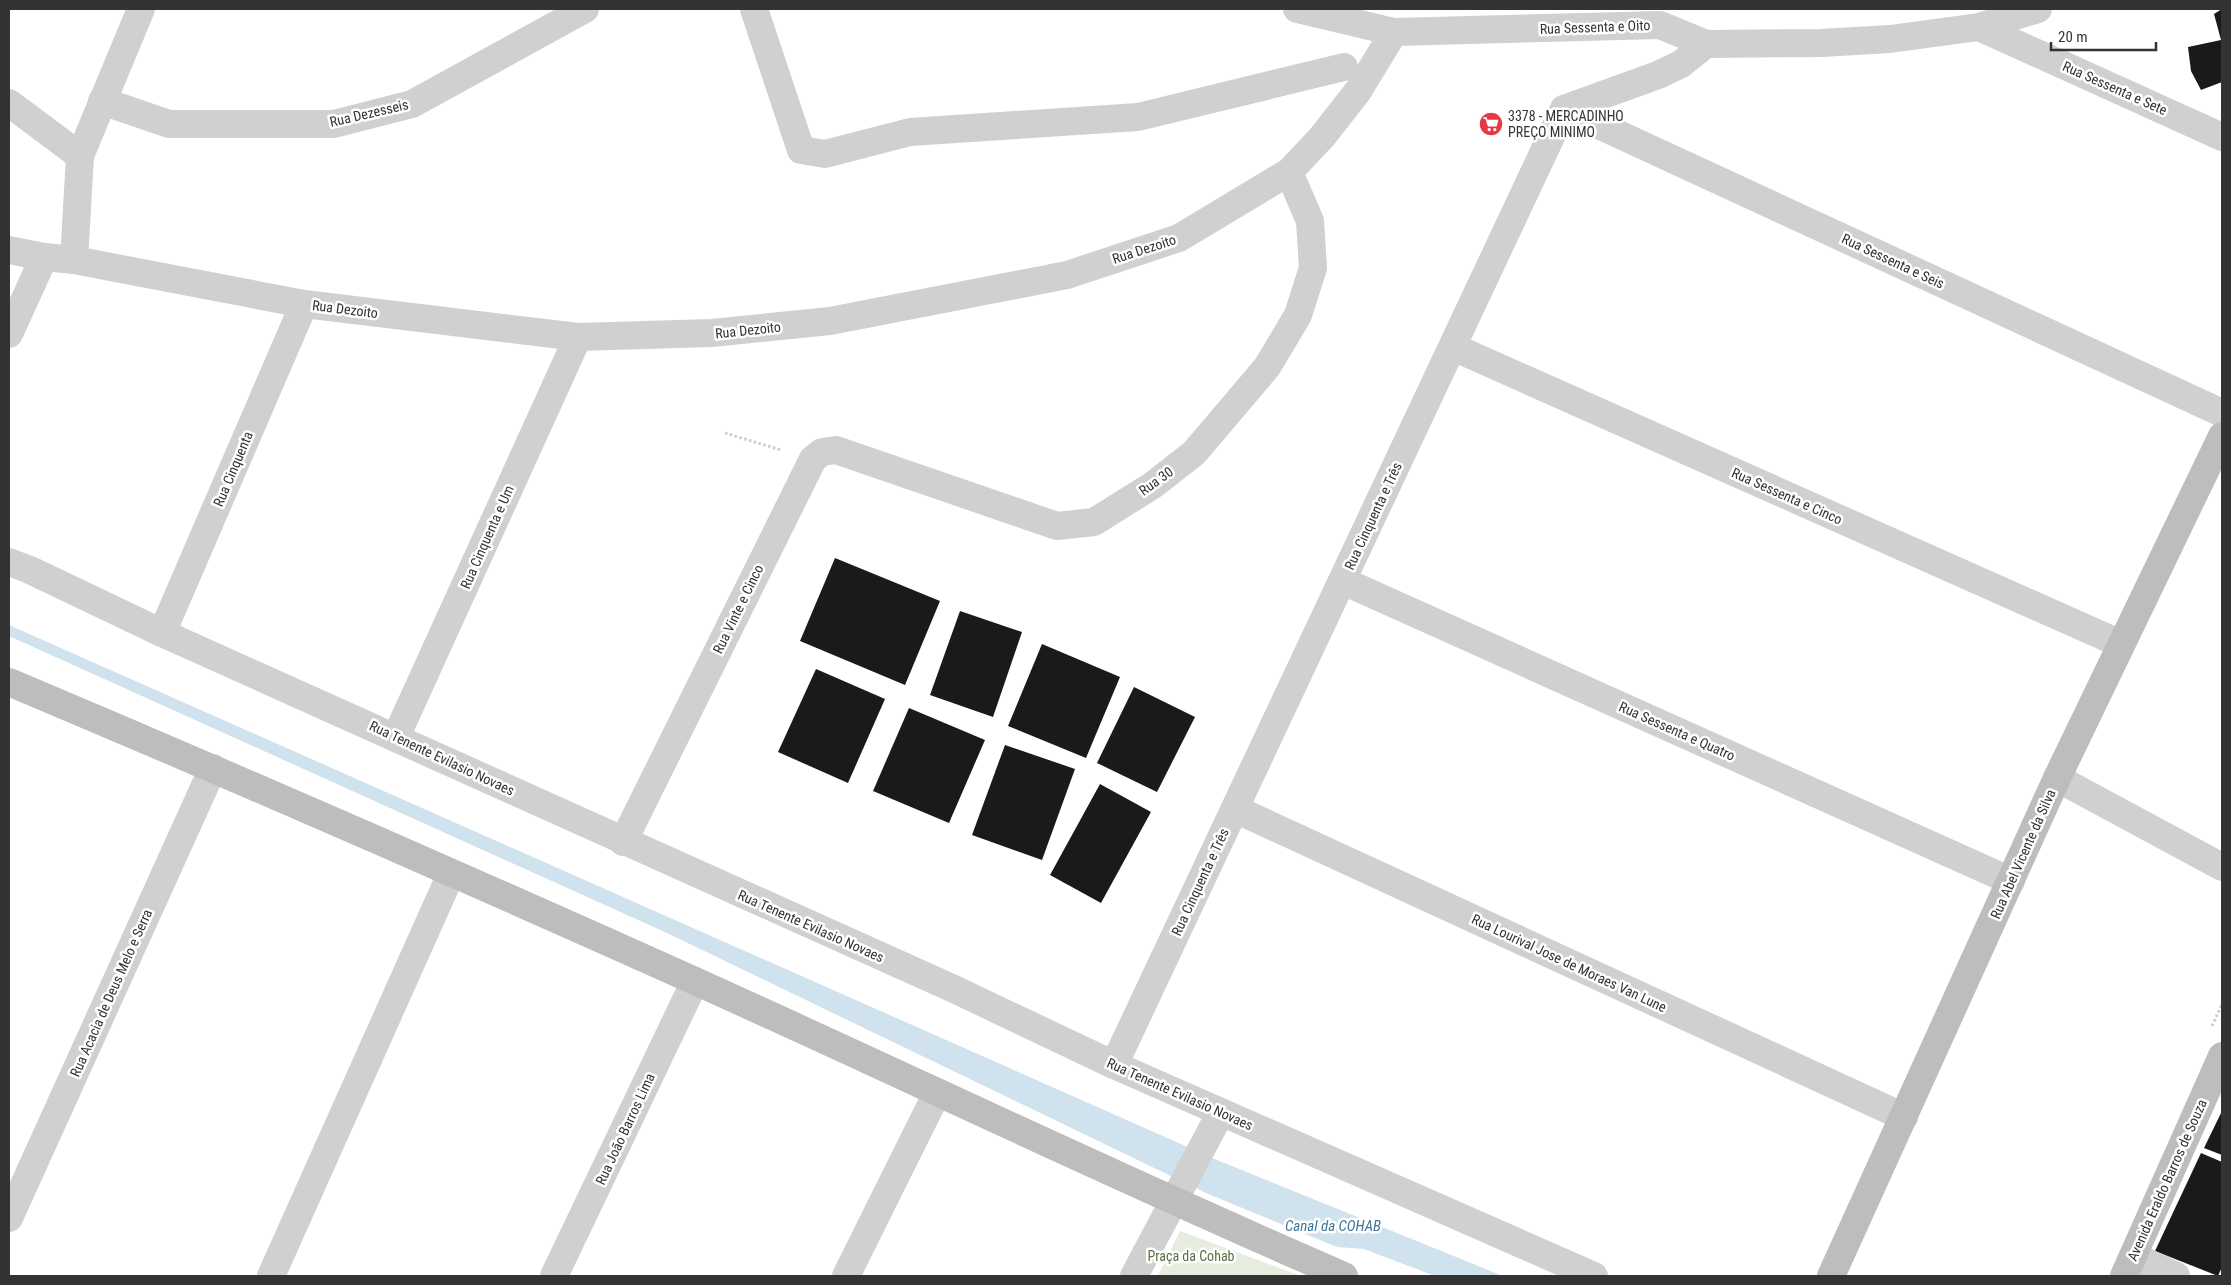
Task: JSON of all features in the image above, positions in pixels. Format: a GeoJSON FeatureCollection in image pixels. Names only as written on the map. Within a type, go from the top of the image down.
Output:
{"type":"FeatureCollection","features":[{"type":"Feature","properties":{"kind":"street"},"geometry":{"type":"LineString","coordinates":[[74,260],[80,156],[141,9]]}},
{"type":"Feature","properties":{"kind":"street","name":"Rua Dezesseis"},"geometry":{"type":"LineString","coordinates":[[102,101],[169,124],[334,124],[412,104],[585,9]]}},
{"type":"Feature","properties":{"kind":"street"},"geometry":{"type":"LineString","coordinates":[[754,9],[801,150],[825,154],[910,132],[1138,117],[1344,67]]}},
{"type":"Feature","properties":{"kind":"street","name":"Rua Sessenta e Oito"},"geometry":{"type":"LineString","coordinates":[[1297,9],[1394,32],[1659,17],[1706,44],[1841,42],[1890,39],[1979,27],[2038,9]]}},
{"type":"Feature","properties":{"kind":"street","name":"Rua Sessenta e Sete"},"geometry":{"type":"LineString","coordinates":[[1979,27],[2222,137]]}},
{"type":"Feature","properties":{"kind":"street","name":"Rua Dezoito"},"geometry":{"type":"LineString","coordinates":[[9,250],[44,257],[74,260],[304,304],[578,337],[712,333],[830,321],[1067,275],[1180,238],[1290,172],[1322,137],[1358,91],[1394,32]]}},
{"type":"Feature","properties":{"kind":"street"},"geometry":{"type":"LineString","coordinates":[[1564,108],[1658,75],[1681,64],[1706,44]]}},
{"type":"Feature","properties":{"kind":"street"},"geometry":{"type":"LineString","coordinates":[[9,103],[80,156]]}},
{"type":"Feature","properties":{"kind":"street","name":"Rua Cinquenta e Três"},"geometry":{"type":"LineString","coordinates":[[1114,1065],[1564,108]]}},
{"type":"Feature","properties":{"kind":"street","name":"Rua Sessenta e Seis"},"geometry":{"type":"LineString","coordinates":[[1564,108],[2222,413]]}},
{"type":"Feature","properties":{"kind":"street","name":"Rua 30"},"geometry":{"type":"LineString","coordinates":[[812,459],[822,452],[836,450],[1057,526],[1094,522],[1153,485],[1194,453],[1267,366],[1298,315],[1313,268],[1313,238],[1310,221],[1290,172]]}},
{"type":"Feature","properties":{"kind":"street"},"geometry":{"type":"LineString","coordinates":[[9,334],[44,257]]}},
{"type":"Feature","properties":{"kind":"street","name":"Rua Cinquenta"},"geometry":{"type":"LineString","coordinates":[[162,633],[304,304]]}},
{"type":"Feature","properties":{"kind":"street","name":"Rua Cinquenta e Um"},"geometry":{"type":"LineString","coordinates":[[396,737],[578,337]]}},
{"type":"Feature","properties":{"kind":"street","name":"Rua Sessenta e Cinco"},"geometry":{"type":"LineString","coordinates":[[1453,347],[2121,644]]}},
{"type":"Feature","properties":{"kind":"street","name":"Rua Abel Vicente da Silva"},"geometry":{"type":"LineString","coordinates":[[1831,1276],[2057,778],[2222,436]]}},
{"type":"Feature","properties":{"kind":"street","name":"Rua Vinte e Cinco"},"geometry":{"type":"LineString","coordinates":[[623,842],[812,459]]}},
{"type":"Feature","properties":{"kind":"street","name":"Rua Tenente Evilasio Novaes"},"geometry":{"type":"LineString","coordinates":[[19,566],[162,633],[954,990],[1114,1065],[1594,1276]]}},
{"type":"Feature","properties":{"kind":"street","name":"Rua Sessenta e Quatro"},"geometry":{"type":"LineString","coordinates":[[1343,581],[2011,881]]}},
{"type":"Feature","properties":{"kind":"street"},"geometry":{"type":"LineString","coordinates":[[9,682],[213,768],[695,981],[937,1094],[1177,1195],[1344,1276]]}},
{"type":"Feature","properties":{"kind":"street","name":"Rua Acacia de Deus Melo e Serra"},"geometry":{"type":"LineString","coordinates":[[9,1218],[213,768]]}},
{"type":"Feature","properties":{"kind":"street"},"geometry":{"type":"LineString","coordinates":[[2057,778],[2222,867]]}},
{"type":"Feature","properties":{"kind":"street","name":"Rua Lourival Jose de Moraes Van Lune"},"geometry":{"type":"LineString","coordinates":[[1235,809],[1904,1117]]}},
{"type":"Feature","properties":{"kind":"street"},"geometry":{"type":"LineString","coordinates":[[271,1276],[451,874]]}},
{"type":"Feature","properties":{"kind":"street","name":"Rua João Barros Lima"},"geometry":{"type":"LineString","coordinates":[[554,1276],[695,981]]}},
{"type":"Feature","properties":{"kind":"street","name":"Avenida Eraldo Barros de Souza"},"geometry":{"type":"LineString","coordinates":[[2128,1266],[2222,1056]]}},
{"type":"Feature","properties":{"kind":"street"},"geometry":{"type":"LineString","coordinates":[[846,1276],[937,1094]]}},
{"type":"Feature","properties":{"kind":"street"},"geometry":{"type":"LineString","coordinates":[[1134,1276],[1221,1112]]}},
{"type":"Feature","properties":{"kind":"street"},"geometry":{"type":"LineString","coordinates":[[2128,1266],[2176,1276]]}},
{"type":"Feature","properties":{"kind":"path"},"geometry":{"type":"LineString","coordinates":[[724,433],[812,459]]}},
{"type":"Feature","properties":{"kind":"green space","name":"Praça da Cohab"},"geometry":{"type":"Polygon","coordinates":[[[1180,1231],[1301,1276],[1158,1276],[1180,1231]]]}},
{"type":"Feature","properties":{"kind":"water","name":"Canal da COHAB"},"geometry":{"type":"Polygon","coordinates":[[[9,625],[1217,1160],[1503,1276],[1435,1276],[1364,1249],[1337,1247],[1206,1193],[667,933],[9,636],[9,625]]]}},
{"type":"Feature","properties":{"kind":"building"},"geometry":{"type":"Polygon","coordinates":[[[2222,9],[2222,82],[2201,90],[2191,71],[2188,47],[2221,40],[2214,14],[2222,9]]]}},
{"type":"Feature","properties":{"kind":"building"},"geometry":{"type":"Polygon","coordinates":[[[835,558],[940,601],[905,685],[800,641],[835,558]]]}},
{"type":"Feature","properties":{"kind":"building"},"geometry":{"type":"Polygon","coordinates":[[[960,611],[1022,632],[993,717],[930,695],[960,611]]]}},
{"type":"Feature","properties":{"kind":"building"},"geometry":{"type":"Polygon","coordinates":[[[1042,644],[1120,677],[1086,758],[1008,726],[1042,644]]]}},
{"type":"Feature","properties":{"kind":"building"},"geometry":{"type":"Polygon","coordinates":[[[816,669],[885,699],[848,783],[778,752],[816,669]]]}},
{"type":"Feature","properties":{"kind":"building"},"geometry":{"type":"Polygon","coordinates":[[[1134,687],[1195,717],[1157,792],[1097,763],[1134,687]]]}},
{"type":"Feature","properties":{"kind":"building"},"geometry":{"type":"Polygon","coordinates":[[[909,708],[985,740],[949,823],[873,791],[909,708]]]}},
{"type":"Feature","properties":{"kind":"building"},"geometry":{"type":"Polygon","coordinates":[[[1005,745],[1075,769],[1042,860],[972,835],[1005,745]]]}},
{"type":"Feature","properties":{"kind":"building"},"geometry":{"type":"Polygon","coordinates":[[[1100,784],[1151,812],[1101,903],[1050,875],[1100,784]]]}},
{"type":"Feature","properties":{"kind":"building"},"geometry":{"type":"Polygon","coordinates":[[[2222,1111],[2222,1155],[2204,1148],[2222,1111]]]}},
{"type":"Feature","properties":{"kind":"building"},"geometry":{"type":"Polygon","coordinates":[[[2201,1153],[2222,1162],[2222,1267],[2218,1276],[2155,1251],[2201,1153]]]}},
{"type":"Feature","properties":{"kind":"place","name":"3378 - MERCADINHO PREÇO MINIMO"},"geometry":{"type":"Point","coordinates":[1491,124]}}]}
